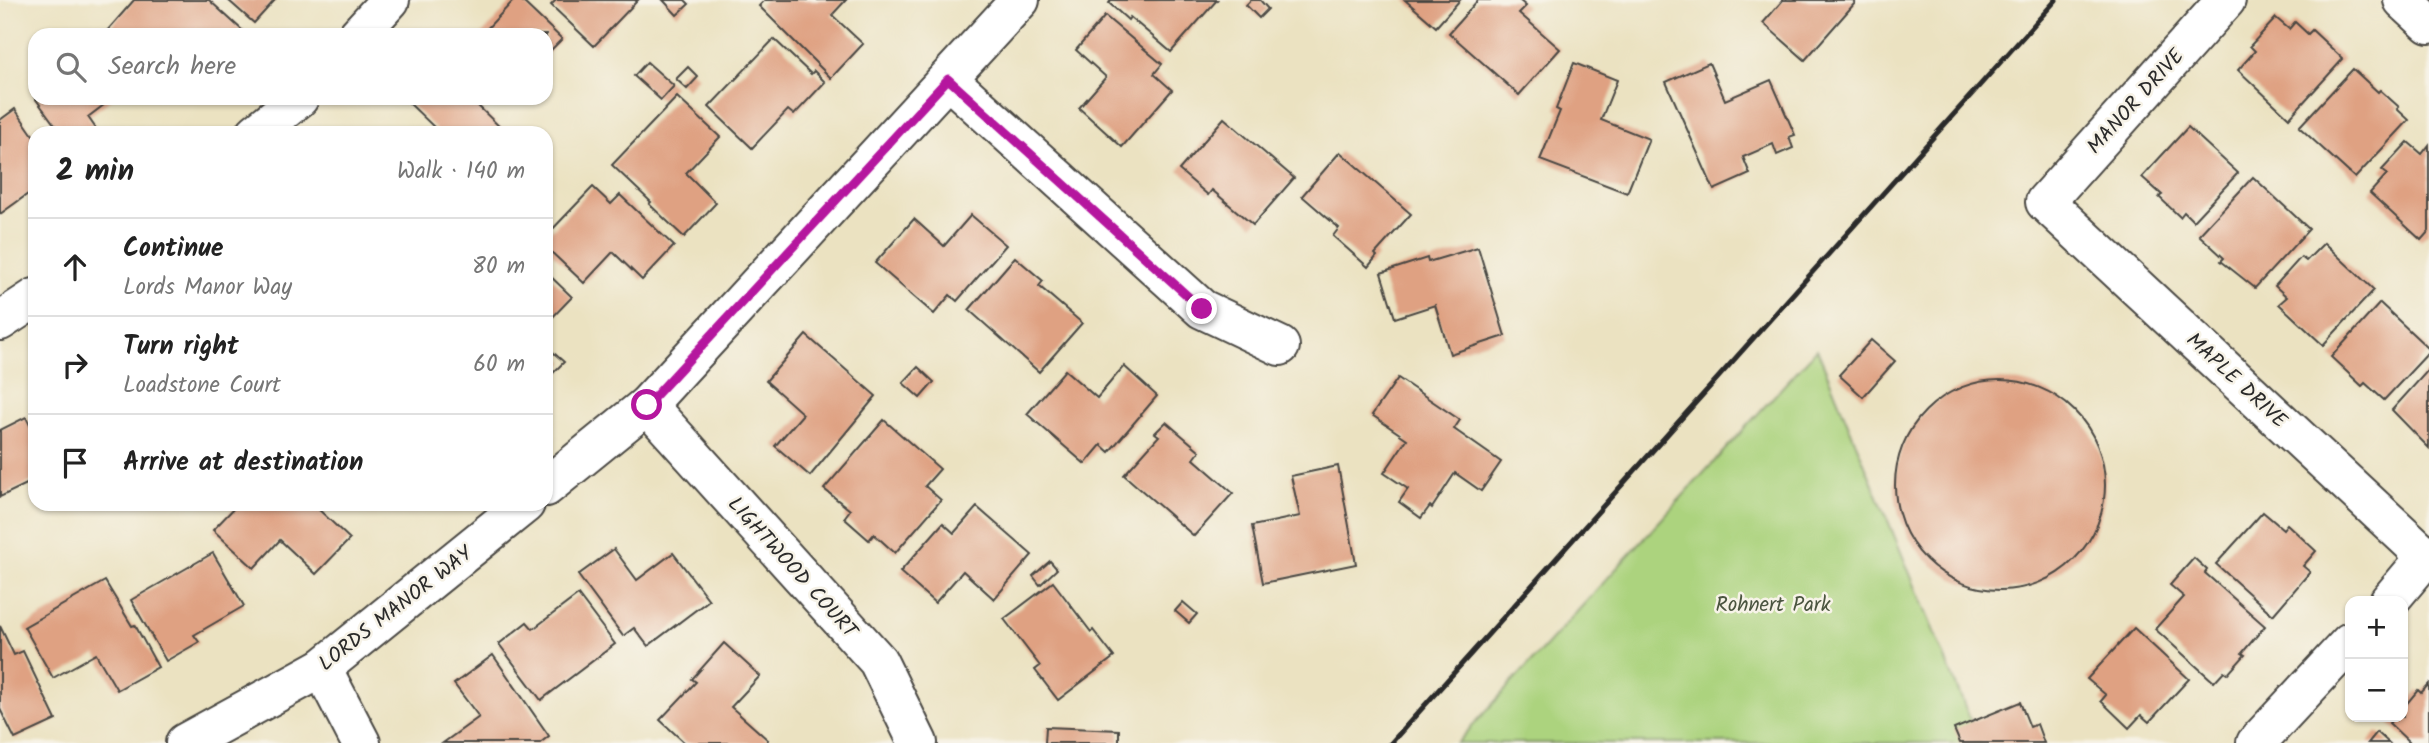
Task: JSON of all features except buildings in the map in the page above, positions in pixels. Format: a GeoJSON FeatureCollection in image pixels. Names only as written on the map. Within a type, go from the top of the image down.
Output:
{"type":"FeatureCollection","features":[{"type":"Feature","properties":{"kind":"street"},"geometry":{"type":"LineString","coordinates":[[364,28],[390,0]]}},
{"type":"Feature","properties":{"kind":"street"},"geometry":{"type":"LineString","coordinates":[[553,481],[647,405],[1020,0]]}},
{"type":"Feature","properties":{"kind":"street","name":"MANOR DRIVE"},"geometry":{"type":"LineString","coordinates":[[2045,202],[2226,0]]}},
{"type":"Feature","properties":{"kind":"street"},"geometry":{"type":"LineString","coordinates":[[2403,0],[2429,24]]}},
{"type":"Feature","properties":{"kind":"street"},"geometry":{"type":"LineString","coordinates":[[948,79],[1202,309],[1280,346]]}},
{"type":"Feature","properties":{"kind":"street"},"geometry":{"type":"LineString","coordinates":[[265,126],[290,105]]}},
{"type":"Feature","properties":{"kind":"street","name":"MAPLE DRIVE"},"geometry":{"type":"LineString","coordinates":[[2045,202],[2428,558]]}},
{"type":"Feature","properties":{"kind":"street"},"geometry":{"type":"LineString","coordinates":[[0,321],[28,303]]}},
{"type":"Feature","properties":{"kind":"street","name":"LIGHTWOOD COURT"},"geometry":{"type":"LineString","coordinates":[[647,405],[877,661],[918,743]]}},
{"type":"Feature","properties":{"kind":"street","name":"LORDS MANOR WAY"},"geometry":{"type":"LineString","coordinates":[[185,743],[322,668],[516,511]]}},
{"type":"Feature","properties":{"kind":"street"},"geometry":{"type":"LineString","coordinates":[[2394,596],[2428,558]]}},
{"type":"Feature","properties":{"kind":"street"},"geometry":{"type":"LineString","coordinates":[[2256,743],[2345,647]]}},
{"type":"Feature","properties":{"kind":"street"},"geometry":{"type":"LineString","coordinates":[[322,668],[361,743]]}},
{"type":"Feature","properties":{"kind":"green space","name":"Rohnert Park"},"geometry":{"type":"Polygon","coordinates":[[[1817,349],[1980,743],[1457,743],[1817,349]]]}},
{"type":"Feature","properties":{"kind":"railway"},"geometry":{"type":"LineString","coordinates":[[1391,743],[2056,0]]}},
{"type":"Feature","properties":{"kind":"route"},"geometry":{"type":"LineString","coordinates":[[647,405],[948,79],[1202,309]]}}]}
